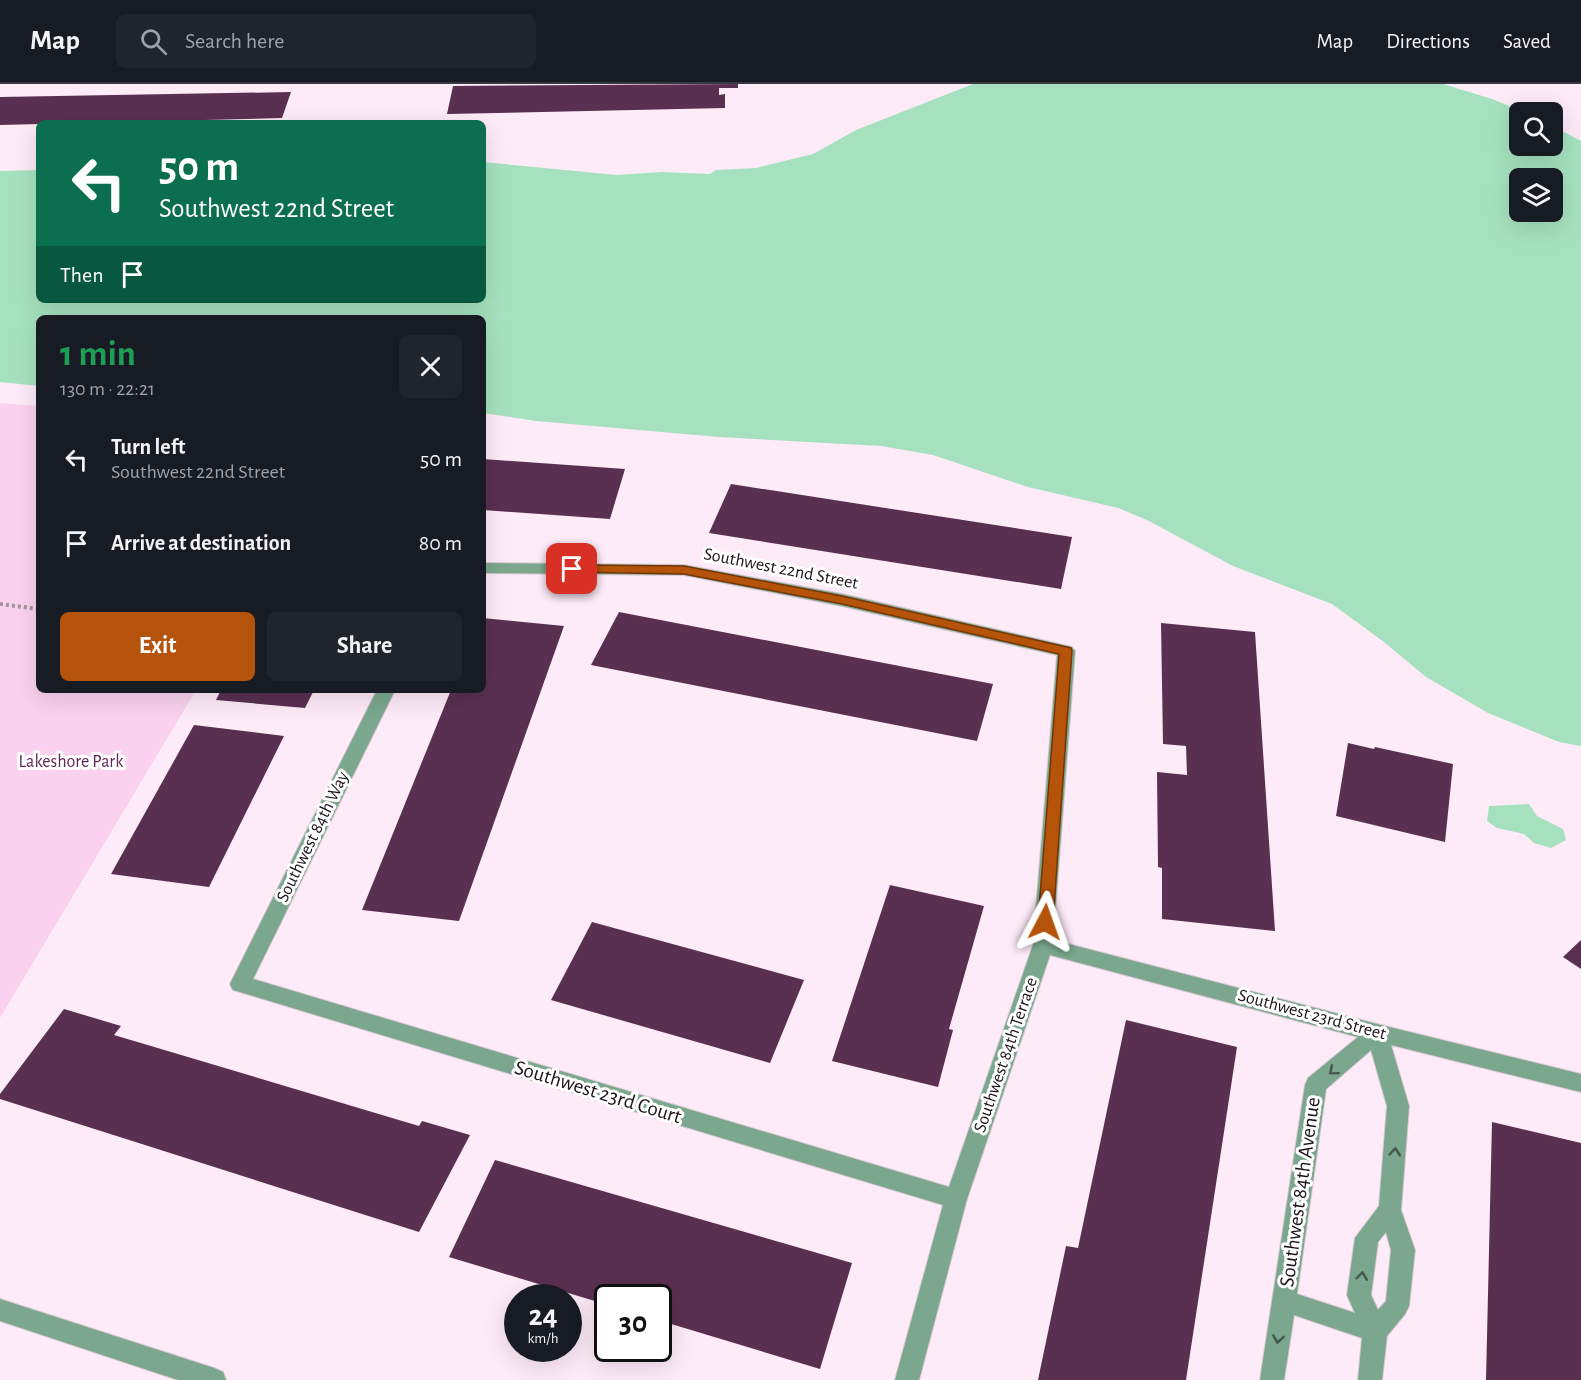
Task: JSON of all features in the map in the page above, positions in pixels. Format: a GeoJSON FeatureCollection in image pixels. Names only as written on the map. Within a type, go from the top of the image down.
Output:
{"type":"FeatureCollection","features":[{"type":"Feature","properties":{"kind":"street","name":"Southwest 22nd Street"},"geometry":{"type":"LineString","coordinates":[[486,568],[684,570],[842,600],[1066,651]]}},
{"type":"Feature","properties":{"kind":"street","name":"Southwest 84th Terrace"},"geometry":{"type":"LineString","coordinates":[[907,1380],[956,1199],[1043,945],[1066,651]]}},
{"type":"Feature","properties":{"kind":"street","name":"Southwest 84th Way"},"geometry":{"type":"LineString","coordinates":[[240,984],[385,693]]}},
{"type":"Feature","properties":{"kind":"street","name":"Southwest 23rd Street"},"geometry":{"type":"LineString","coordinates":[[1043,945],[1377,1033],[1581,1083]]}},
{"type":"Feature","properties":{"kind":"street","name":"Southwest 23rd Court"},"geometry":{"type":"LineString","coordinates":[[240,984],[956,1199]]}},
{"type":"Feature","properties":{"kind":"street"},"geometry":{"type":"LineString","coordinates":[[1375,1331],[1397,1306],[1403,1250],[1390,1210],[1398,1106],[1377,1033]]}},
{"type":"Feature","properties":{"kind":"street","name":"Southwest 84th Avenue"},"geometry":{"type":"LineString","coordinates":[[1272,1380],[1316,1085],[1377,1033]]}},
{"type":"Feature","properties":{"kind":"street"},"geometry":{"type":"LineString","coordinates":[[1370,1380],[1375,1331],[1359,1295],[1367,1238],[1390,1210]]}},
{"type":"Feature","properties":{"kind":"street"},"geometry":{"type":"LineString","coordinates":[[1285,1300],[1375,1331]]}},
{"type":"Feature","properties":{"kind":"street"},"geometry":{"type":"LineString","coordinates":[[0,1310],[214,1380]]}},
{"type":"Feature","properties":{"kind":"path"},"geometry":{"type":"LineString","coordinates":[[0,604],[36,609]]}},
{"type":"Feature","properties":{"kind":"green space","name":"Lakeshore Park"},"geometry":{"type":"Polygon","coordinates":[[[0,403],[36,406],[36,693],[194,693],[0,1018],[0,403]]]}},
{"type":"Feature","properties":{"kind":"shaded area"},"geometry":{"type":"Polygon","coordinates":[[[973,84],[1443,84],[1509,106],[1509,156],[1563,156],[1563,131],[1581,141],[1581,746],[1559,742],[1488,713],[1426,677],[1384,642],[1332,604],[1233,566],[1147,520],[1118,508],[1028,487],[933,455],[881,446],[719,437],[536,421],[486,413],[486,315],[36,315],[36,386],[0,382],[0,171],[36,170],[36,303],[486,303],[486,162],[617,175],[662,172],[710,174],[716,170],[756,168],[813,154],[856,130],[973,84]]]}},
{"type":"Feature","properties":{"kind":"shaded area"},"geometry":{"type":"Polygon","coordinates":[[[1529,804],[1537,816],[1563,829],[1566,840],[1551,848],[1534,843],[1524,834],[1497,828],[1487,821],[1489,806],[1529,804]]]}},
{"type":"Feature","properties":{"kind":"building"},"geometry":{"type":"Polygon","coordinates":[[[738,84],[738,88],[719,88],[719,95],[725,94],[725,108],[447,114],[453,86],[738,84]]]}},
{"type":"Feature","properties":{"kind":"building"},"geometry":{"type":"Polygon","coordinates":[[[291,92],[282,118],[36,120],[36,124],[0,125],[0,97],[291,92]]]}},
{"type":"Feature","properties":{"kind":"building"},"geometry":{"type":"Polygon","coordinates":[[[486,459],[625,469],[610,519],[486,510],[486,459]]]}},
{"type":"Feature","properties":{"kind":"building"},"geometry":{"type":"Polygon","coordinates":[[[731,484],[1072,537],[1061,589],[709,533],[731,484]]]}},
{"type":"Feature","properties":{"kind":"building"},"geometry":{"type":"Polygon","coordinates":[[[619,612],[993,684],[977,741],[591,665],[619,612]]]}},
{"type":"Feature","properties":{"kind":"building"},"geometry":{"type":"Polygon","coordinates":[[[486,618],[564,626],[459,921],[362,910],[450,693],[486,693],[486,618]]]}},
{"type":"Feature","properties":{"kind":"building"},"geometry":{"type":"Polygon","coordinates":[[[1161,623],[1255,632],[1275,931],[1162,919],[1162,868],[1158,867],[1157,772],[1187,775],[1186,746],[1163,744],[1161,623]]]}},
{"type":"Feature","properties":{"kind":"building"},"geometry":{"type":"Polygon","coordinates":[[[220,693],[312,693],[305,708],[216,700],[220,693]]]}},
{"type":"Feature","properties":{"kind":"building"},"geometry":{"type":"Polygon","coordinates":[[[194,725],[284,736],[209,887],[111,874],[194,725]]]}},
{"type":"Feature","properties":{"kind":"building"},"geometry":{"type":"Polygon","coordinates":[[[1348,743],[1453,764],[1445,842],[1336,816],[1348,743]]]}},
{"type":"Feature","properties":{"kind":"building"},"geometry":{"type":"Polygon","coordinates":[[[890,885],[984,906],[949,1029],[953,1030],[938,1087],[832,1061],[890,885]]]}},
{"type":"Feature","properties":{"kind":"building"},"geometry":{"type":"Polygon","coordinates":[[[592,922],[804,980],[770,1063],[551,1000],[592,922]]]}},
{"type":"Feature","properties":{"kind":"building"},"geometry":{"type":"Polygon","coordinates":[[[1581,940],[1581,969],[1563,957],[1581,940]]]}},
{"type":"Feature","properties":{"kind":"building"},"geometry":{"type":"Polygon","coordinates":[[[64,1009],[121,1026],[114,1035],[419,1126],[422,1121],[470,1135],[419,1232],[0,1099],[0,1094],[64,1009]]]}},
{"type":"Feature","properties":{"kind":"building"},"geometry":{"type":"Polygon","coordinates":[[[1126,1020],[1237,1047],[1186,1380],[1038,1380],[1066,1246],[1078,1248],[1126,1020]]]}},
{"type":"Feature","properties":{"kind":"building"},"geometry":{"type":"Polygon","coordinates":[[[1492,1122],[1581,1143],[1581,1380],[1486,1380],[1492,1122]]]}},
{"type":"Feature","properties":{"kind":"building"},"geometry":{"type":"Polygon","coordinates":[[[495,1160],[852,1263],[820,1369],[672,1324],[672,1284],[594,1284],[594,1301],[582,1297],[582,1284],[538,1284],[449,1257],[495,1160]]]}},
{"type":"Feature","properties":{"kind":"route"},"geometry":{"type":"LineString","coordinates":[[572,569],[684,570],[842,600],[1066,651],[1045,922]]}}]}
